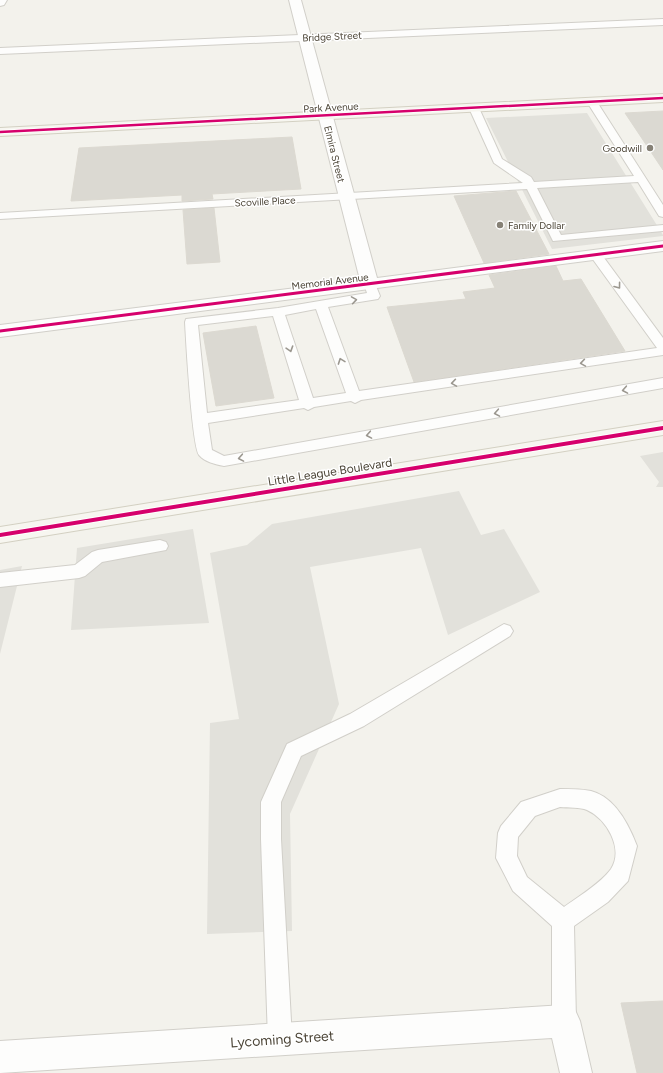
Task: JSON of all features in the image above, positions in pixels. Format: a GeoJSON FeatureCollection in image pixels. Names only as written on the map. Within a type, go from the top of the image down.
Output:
{"type":"FeatureCollection","features":[{"type":"Feature","properties":{"kind":"street","name":"Elmira Street"},"geometry":{"type":"LineString","coordinates":[[295,0],[370,284]]}},
{"type":"Feature","properties":{"kind":"street","name":"Park Avenue"},"geometry":{"type":"LineString","coordinates":[[0,132],[663,98]]}},
{"type":"Feature","properties":{"kind":"street","name":"Memorial Avenue"},"geometry":{"type":"LineString","coordinates":[[0,331],[663,246]]}},
{"type":"Feature","properties":{"kind":"street","name":"Little League Boulevard"},"geometry":{"type":"LineString","coordinates":[[0,535],[663,428]]}},
{"type":"Feature","properties":{"kind":"street","name":"Lycoming Street"},"geometry":{"type":"LineString","coordinates":[[0,1057],[564,1021]]}},
{"type":"Feature","properties":{"kind":"street"},"geometry":{"type":"LineString","coordinates":[[564,1021],[576,1073]]}},
{"type":"Feature","properties":{"kind":"lane","name":"Bridge Street"},"geometry":{"type":"LineString","coordinates":[[0,51],[663,22]]}},
{"type":"Feature","properties":{"kind":"lane"},"geometry":{"type":"LineString","coordinates":[[592,102],[663,214]]}},
{"type":"Feature","properties":{"kind":"lane"},"geometry":{"type":"LineString","coordinates":[[474,108],[498,161],[528,179],[557,240],[663,228]]}},
{"type":"Feature","properties":{"kind":"lane","name":"Scoville Place"},"geometry":{"type":"LineString","coordinates":[[0,216],[641,179]]}},
{"type":"Feature","properties":{"kind":"lane"},"geometry":{"type":"LineString","coordinates":[[595,254],[663,347]]}},
{"type":"Feature","properties":{"kind":"lane"},"geometry":{"type":"LineString","coordinates":[[370,284],[374,296],[278,312],[191,322],[200,419],[205,452],[213,458],[224,461],[663,383]]}},
{"type":"Feature","properties":{"kind":"lane"},"geometry":{"type":"LineString","coordinates":[[321,305],[355,398]]}},
{"type":"Feature","properties":{"kind":"lane"},"geometry":{"type":"LineString","coordinates":[[278,312],[308,405]]}},
{"type":"Feature","properties":{"kind":"lane"},"geometry":{"type":"LineString","coordinates":[[200,419],[308,405],[663,351]]}},
{"type":"Feature","properties":{"kind":"lane"},"geometry":{"type":"LineString","coordinates":[[0,580],[79,570],[98,556],[160,546]]}},
{"type":"Feature","properties":{"kind":"lane"},"geometry":{"type":"LineString","coordinates":[[280,1039],[271,838],[271,802],[294,750],[357,720],[504,631]]}},
{"type":"Feature","properties":{"kind":"lane"},"geometry":{"type":"LineString","coordinates":[[563,921],[600,894],[621,874],[626,846],[613,818],[591,801],[560,798],[528,809],[508,833],[506,858],[520,884],[563,921],[564,1021]]}},
{"type":"Feature","properties":{"kind":"shaded area"},"geometry":{"type":"Polygon","coordinates":[[[587,113],[663,236],[552,249],[486,118],[587,113]]]}},
{"type":"Feature","properties":{"kind":"shaded area"},"geometry":{"type":"Polygon","coordinates":[[[663,452],[663,487],[656,487],[659,482],[640,456],[663,452]]]}},
{"type":"Feature","properties":{"kind":"shaded area"},"geometry":{"type":"Polygon","coordinates":[[[459,491],[481,535],[504,529],[540,592],[448,635],[421,548],[310,567],[339,704],[290,814],[292,931],[207,934],[210,723],[239,719],[210,553],[247,545],[272,524],[459,491]]]}},
{"type":"Feature","properties":{"kind":"shaded area"},"geometry":{"type":"Polygon","coordinates":[[[193,529],[209,623],[71,630],[77,548],[193,529]]]}},
{"type":"Feature","properties":{"kind":"shaded area"},"geometry":{"type":"Polygon","coordinates":[[[22,566],[0,654],[0,570],[22,566]]]}},
{"type":"Feature","properties":{"kind":"building"},"geometry":{"type":"Polygon","coordinates":[[[663,111],[663,170],[625,113],[663,111]]]}},
{"type":"Feature","properties":{"kind":"building"},"geometry":{"type":"Polygon","coordinates":[[[292,137],[301,189],[212,194],[213,199],[182,201],[182,195],[71,201],[79,148],[292,137]]]}},
{"type":"Feature","properties":{"kind":"building","name":"Family Dollar"},"geometry":{"type":"Polygon","coordinates":[[[516,191],[549,254],[484,263],[454,196],[516,191]]]}},
{"type":"Feature","properties":{"kind":"building"},"geometry":{"type":"Polygon","coordinates":[[[214,208],[220,262],[187,264],[183,210],[214,208]]]}},
{"type":"Feature","properties":{"kind":"building"},"geometry":{"type":"Polygon","coordinates":[[[556,266],[563,281],[581,279],[625,351],[414,382],[387,307],[466,299],[463,292],[495,288],[489,275],[556,266]]]}},
{"type":"Feature","properties":{"kind":"building"},"geometry":{"type":"Polygon","coordinates":[[[256,326],[274,398],[216,406],[203,333],[256,326]]]}},
{"type":"Feature","properties":{"kind":"building"},"geometry":{"type":"Polygon","coordinates":[[[663,1001],[663,1073],[637,1073],[621,1003],[663,1001]]]}},
{"type":"Feature","properties":{"kind":"cycle path"},"geometry":{"type":"LineString","coordinates":[[0,132],[663,98]]}},
{"type":"Feature","properties":{"kind":"cycle path"},"geometry":{"type":"LineString","coordinates":[[0,331],[663,246]]}},
{"type":"Feature","properties":{"kind":"cycle path"},"geometry":{"type":"LineString","coordinates":[[0,535],[663,428]]}},
{"type":"Feature","properties":{"kind":"place","name":"Goodwill"},"geometry":{"type":"Point","coordinates":[650,148]}},
{"type":"Feature","properties":{"kind":"place","name":"Family Dollar"},"geometry":{"type":"Point","coordinates":[500,225]}}]}
